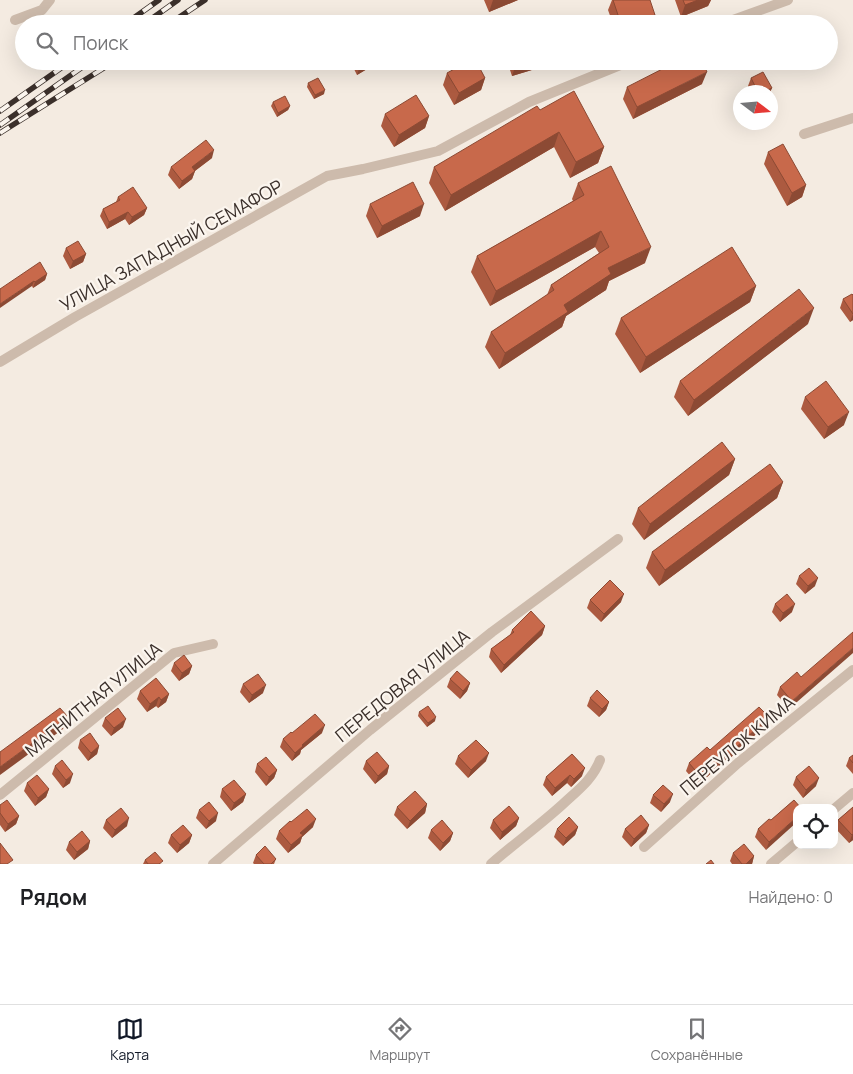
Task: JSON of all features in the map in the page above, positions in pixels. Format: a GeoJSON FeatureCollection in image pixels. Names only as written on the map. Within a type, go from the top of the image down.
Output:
{"type":"FeatureCollection","features":[{"type":"Feature","properties":{"kind":"street"},"geometry":{"type":"LineString","coordinates":[[28,15],[42,10],[50,0]]}},
{"type":"Feature","properties":{"kind":"street"},"geometry":{"type":"LineString","coordinates":[[747,15],[788,0]]}},
{"type":"Feature","properties":{"kind":"street","name":"УЛИЦА ЗАПАДНЫЙ СЕМАФОР"},"geometry":{"type":"LineString","coordinates":[[0,362],[75,317],[327,176],[438,151],[529,102],[608,70]]}},
{"type":"Feature","properties":{"kind":"street"},"geometry":{"type":"LineString","coordinates":[[804,134],[853,118]]}},
{"type":"Feature","properties":{"kind":"street","name":"ПЕРЕДОВАЯ УЛИЦА"},"geometry":{"type":"LineString","coordinates":[[213,864],[370,730],[492,632],[618,538]]}},
{"type":"Feature","properties":{"kind":"street","name":"МАГНИТНАЯ УЛИЦА"},"geometry":{"type":"LineString","coordinates":[[0,795],[174,653],[213,644]]}},
{"type":"Feature","properties":{"kind":"street","name":"ПЕРЕУЛОК КИМА"},"geometry":{"type":"LineString","coordinates":[[644,847],[738,763],[853,670]]}},
{"type":"Feature","properties":{"kind":"street"},"geometry":{"type":"LineString","coordinates":[[491,864],[532,832],[587,783],[595,773],[600,760]]}},
{"type":"Feature","properties":{"kind":"street"},"geometry":{"type":"LineString","coordinates":[[838,806],[853,793]]}},
{"type":"Feature","properties":{"kind":"street"},"geometry":{"type":"LineString","coordinates":[[771,864],[793,845]]}},
{"type":"Feature","properties":{"kind":"building"},"geometry":{"type":"Polygon","coordinates":[[[613,0],[650,0],[655,15],[618,15],[613,0]]]}},
{"type":"Feature","properties":{"kind":"building"},"geometry":{"type":"Polygon","coordinates":[[[683,0],[698,0],[685,5],[683,0]]]}},
{"type":"Feature","properties":{"kind":"building"},"geometry":{"type":"Polygon","coordinates":[[[452,70],[481,70],[485,78],[459,93],[447,73],[452,70]]]}},
{"type":"Feature","properties":{"kind":"building"},"geometry":{"type":"Polygon","coordinates":[[[660,70],[706,70],[707,72],[637,107],[627,87],[660,70]]]}},
{"type":"Feature","properties":{"kind":"building"},"geometry":{"type":"Polygon","coordinates":[[[763,72],[770,85],[754,85],[751,78],[763,72]]]}},
{"type":"Feature","properties":{"kind":"building"},"geometry":{"type":"Polygon","coordinates":[[[318,78],[325,90],[315,95],[308,83],[318,78]]]}},
{"type":"Feature","properties":{"kind":"building"},"geometry":{"type":"Polygon","coordinates":[[[574,91],[604,147],[576,162],[559,132],[451,195],[434,167],[537,106],[540,110],[574,91]]]}},
{"type":"Feature","properties":{"kind":"building"},"geometry":{"type":"Polygon","coordinates":[[[416,95],[429,116],[399,135],[385,114],[416,95]]]}},
{"type":"Feature","properties":{"kind":"building"},"geometry":{"type":"Polygon","coordinates":[[[285,96],[290,106],[278,113],[273,102],[285,96]]]}},
{"type":"Feature","properties":{"kind":"building"},"geometry":{"type":"Polygon","coordinates":[[[206,140],[214,150],[192,167],[195,171],[182,181],[171,167],[206,140]]]}},
{"type":"Feature","properties":{"kind":"building"},"geometry":{"type":"Polygon","coordinates":[[[783,144],[806,185],[792,193],[768,152],[783,144]]]}},
{"type":"Feature","properties":{"kind":"building"},"geometry":{"type":"Polygon","coordinates":[[[611,166],[651,247],[608,268],[611,274],[564,305],[568,312],[505,353],[491,332],[554,290],[551,285],[609,247],[601,231],[496,291],[477,256],[584,195],[578,183],[611,166]]]}},
{"type":"Feature","properties":{"kind":"building"},"geometry":{"type":"Polygon","coordinates":[[[413,182],[424,204],[382,226],[370,204],[413,182]]]}},
{"type":"Feature","properties":{"kind":"building"},"geometry":{"type":"Polygon","coordinates":[[[133,187],[147,208],[132,217],[128,212],[109,222],[103,209],[120,200],[118,197],[133,187]]]}},
{"type":"Feature","properties":{"kind":"building"},"geometry":{"type":"Polygon","coordinates":[[[78,241],[86,254],[73,261],[66,248],[78,241]]]}},
{"type":"Feature","properties":{"kind":"building"},"geometry":{"type":"Polygon","coordinates":[[[732,247],[756,286],[646,357],[621,318],[732,247]]]}},
{"type":"Feature","properties":{"kind":"building"},"geometry":{"type":"Polygon","coordinates":[[[40,262],[47,274],[0,304],[0,289],[40,262]]]}},
{"type":"Feature","properties":{"kind":"building"},"geometry":{"type":"Polygon","coordinates":[[[799,289],[814,308],[694,400],[680,381],[799,289]]]}},
{"type":"Feature","properties":{"kind":"building"},"geometry":{"type":"Polygon","coordinates":[[[853,295],[853,314],[843,299],[853,295]]]}},
{"type":"Feature","properties":{"kind":"building"},"geometry":{"type":"Polygon","coordinates":[[[826,381],[849,412],[828,427],[805,397],[826,381]]]}},
{"type":"Feature","properties":{"kind":"building"},"geometry":{"type":"Polygon","coordinates":[[[722,442],[735,459],[650,524],[638,508],[722,442]]]}},
{"type":"Feature","properties":{"kind":"building"},"geometry":{"type":"Polygon","coordinates":[[[770,464],[783,482],[665,570],[652,552],[770,464]]]}},
{"type":"Feature","properties":{"kind":"building"},"geometry":{"type":"Polygon","coordinates":[[[809,568],[818,578],[808,586],[799,576],[809,568]]]}},
{"type":"Feature","properties":{"kind":"building"},"geometry":{"type":"Polygon","coordinates":[[[610,580],[624,594],[604,614],[590,600],[610,580]]]}},
{"type":"Feature","properties":{"kind":"building"},"geometry":{"type":"Polygon","coordinates":[[[787,594],[795,604],[783,613],[775,604],[787,594]]]}},
{"type":"Feature","properties":{"kind":"building"},"geometry":{"type":"Polygon","coordinates":[[[531,611],[545,626],[504,665],[491,649],[514,632],[512,630],[531,611]]]}},
{"type":"Feature","properties":{"kind":"building"},"geometry":{"type":"Polygon","coordinates":[[[853,632],[853,648],[792,701],[780,687],[797,672],[801,677],[853,632]]]}},
{"type":"Feature","properties":{"kind":"building"},"geometry":{"type":"Polygon","coordinates":[[[184,655],[192,666],[182,673],[174,663],[184,655]]]}},
{"type":"Feature","properties":{"kind":"building"},"geometry":{"type":"Polygon","coordinates":[[[457,671],[470,683],[463,691],[450,679],[457,671]]]}},
{"type":"Feature","properties":{"kind":"building"},"geometry":{"type":"Polygon","coordinates":[[[258,674],[266,685],[252,695],[243,684],[258,674]]]}},
{"type":"Feature","properties":{"kind":"building"},"geometry":{"type":"Polygon","coordinates":[[[156,678],[169,694],[161,700],[159,697],[150,704],[140,691],[156,678]]]}},
{"type":"Feature","properties":{"kind":"building"},"geometry":{"type":"Polygon","coordinates":[[[597,690],[609,702],[602,709],[590,698],[597,690]]]}},
{"type":"Feature","properties":{"kind":"building"},"geometry":{"type":"Polygon","coordinates":[[[428,706],[436,717],[428,723],[419,712],[428,706]]]}},
{"type":"Feature","properties":{"kind":"building"},"geometry":{"type":"Polygon","coordinates":[[[759,707],[769,717],[701,777],[689,763],[707,747],[710,750],[759,707]]]}},
{"type":"Feature","properties":{"kind":"building"},"geometry":{"type":"Polygon","coordinates":[[[60,708],[68,717],[0,767],[0,752],[60,708]]]}},
{"type":"Feature","properties":{"kind":"building"},"geometry":{"type":"Polygon","coordinates":[[[118,708],[126,719],[114,728],[105,718],[118,708]]]}},
{"type":"Feature","properties":{"kind":"building"},"geometry":{"type":"Polygon","coordinates":[[[315,714],[325,725],[295,753],[283,739],[315,714]]]}},
{"type":"Feature","properties":{"kind":"building"},"geometry":{"type":"Polygon","coordinates":[[[90,733],[99,746],[91,753],[80,740],[90,733]]]}},
{"type":"Feature","properties":{"kind":"building"},"geometry":{"type":"Polygon","coordinates":[[[476,740],[489,753],[471,770],[458,756],[476,740]]]}},
{"type":"Feature","properties":{"kind":"building"},"geometry":{"type":"Polygon","coordinates":[[[377,752],[389,766],[378,776],[366,761],[377,752]]]}},
{"type":"Feature","properties":{"kind":"building"},"geometry":{"type":"Polygon","coordinates":[[[572,754],[585,768],[574,779],[570,775],[555,788],[546,777],[572,754]]]}},
{"type":"Feature","properties":{"kind":"building"},"geometry":{"type":"Polygon","coordinates":[[[853,755],[853,763],[849,758],[853,755]]]}},
{"type":"Feature","properties":{"kind":"building"},"geometry":{"type":"Polygon","coordinates":[[[266,757],[277,770],[269,777],[257,764],[266,757]]]}},
{"type":"Feature","properties":{"kind":"building"},"geometry":{"type":"Polygon","coordinates":[[[62,760],[73,774],[66,780],[55,766],[62,760]]]}},
{"type":"Feature","properties":{"kind":"building"},"geometry":{"type":"Polygon","coordinates":[[[809,766],[819,778],[806,790],[796,777],[809,766]]]}},
{"type":"Feature","properties":{"kind":"building"},"geometry":{"type":"Polygon","coordinates":[[[37,775],[49,789],[38,798],[27,783],[37,775]]]}},
{"type":"Feature","properties":{"kind":"building"},"geometry":{"type":"Polygon","coordinates":[[[234,780],[246,794],[234,803],[222,789],[234,780]]]}},
{"type":"Feature","properties":{"kind":"building"},"geometry":{"type":"Polygon","coordinates":[[[663,785],[673,794],[664,804],[653,795],[663,785]]]}},
{"type":"Feature","properties":{"kind":"building"},"geometry":{"type":"Polygon","coordinates":[[[415,791],[427,804],[410,821],[397,807],[415,791]]]}},
{"type":"Feature","properties":{"kind":"building"},"geometry":{"type":"Polygon","coordinates":[[[7,800],[19,816],[8,824],[0,813],[0,805],[7,800]]]}},
{"type":"Feature","properties":{"kind":"building"},"geometry":{"type":"Polygon","coordinates":[[[794,800],[798,804],[793,804],[793,821],[769,842],[758,829],[769,819],[771,820],[794,800]]]}},
{"type":"Feature","properties":{"kind":"building"},"geometry":{"type":"Polygon","coordinates":[[[209,802],[218,813],[209,821],[199,810],[209,802]]]}},
{"type":"Feature","properties":{"kind":"building"},"geometry":{"type":"Polygon","coordinates":[[[509,806],[519,818],[502,832],[493,820],[509,806]]]}},
{"type":"Feature","properties":{"kind":"building"},"geometry":{"type":"Polygon","coordinates":[[[853,807],[852,835],[838,820],[853,807]]]}},
{"type":"Feature","properties":{"kind":"building"},"geometry":{"type":"Polygon","coordinates":[[[121,808],[129,818],[115,830],[106,820],[121,808]]]}},
{"type":"Feature","properties":{"kind":"building"},"geometry":{"type":"Polygon","coordinates":[[[307,809],[316,819],[300,833],[303,835],[291,845],[279,831],[307,809]]]}},
{"type":"Feature","properties":{"kind":"building"},"geometry":{"type":"Polygon","coordinates":[[[641,815],[649,825],[634,839],[625,829],[641,815]]]}},
{"type":"Feature","properties":{"kind":"building"},"geometry":{"type":"Polygon","coordinates":[[[569,817],[578,827],[566,838],[557,829],[569,817]]]}},
{"type":"Feature","properties":{"kind":"building"},"geometry":{"type":"Polygon","coordinates":[[[442,820],[453,833],[443,843],[431,830],[442,820]]]}},
{"type":"Feature","properties":{"kind":"building"},"geometry":{"type":"Polygon","coordinates":[[[183,825],[192,835],[180,845],[171,835],[183,825]]]}},
{"type":"Feature","properties":{"kind":"building"},"geometry":{"type":"Polygon","coordinates":[[[82,831],[90,841],[77,852],[69,842],[82,831]]]}},
{"type":"Feature","properties":{"kind":"building"},"geometry":{"type":"Polygon","coordinates":[[[0,843],[13,860],[7,864],[0,864],[0,843]]]}},
{"type":"Feature","properties":{"kind":"building"},"geometry":{"type":"Polygon","coordinates":[[[744,844],[754,856],[746,864],[742,864],[733,853],[744,844]]]}},
{"type":"Feature","properties":{"kind":"building"},"geometry":{"type":"Polygon","coordinates":[[[265,846],[276,859],[271,864],[264,864],[256,855],[265,846]]]}},
{"type":"Feature","properties":{"kind":"building"},"geometry":{"type":"Polygon","coordinates":[[[155,852],[163,861],[159,864],[148,864],[145,860],[155,852]]]}},
{"type":"Feature","properties":{"kind":"building"},"geometry":{"type":"Polygon","coordinates":[[[711,860],[714,864],[706,864],[711,860]]]}},
{"type":"Feature","properties":{"kind":"railway"},"geometry":{"type":"LineString","coordinates":[[138,15],[159,0]]}},
{"type":"Feature","properties":{"kind":"railway"},"geometry":{"type":"LineString","coordinates":[[157,15],[178,0]]}},
{"type":"Feature","properties":{"kind":"railway"},"geometry":{"type":"LineString","coordinates":[[182,15],[205,0]]}},
{"type":"Feature","properties":{"kind":"railway"},"geometry":{"type":"LineString","coordinates":[[0,111],[58,70]]}},
{"type":"Feature","properties":{"kind":"railway"},"geometry":{"type":"LineString","coordinates":[[0,125],[78,70]]}},
{"type":"Feature","properties":{"kind":"railway"},"geometry":{"type":"LineString","coordinates":[[0,133],[101,70]]}}]}
